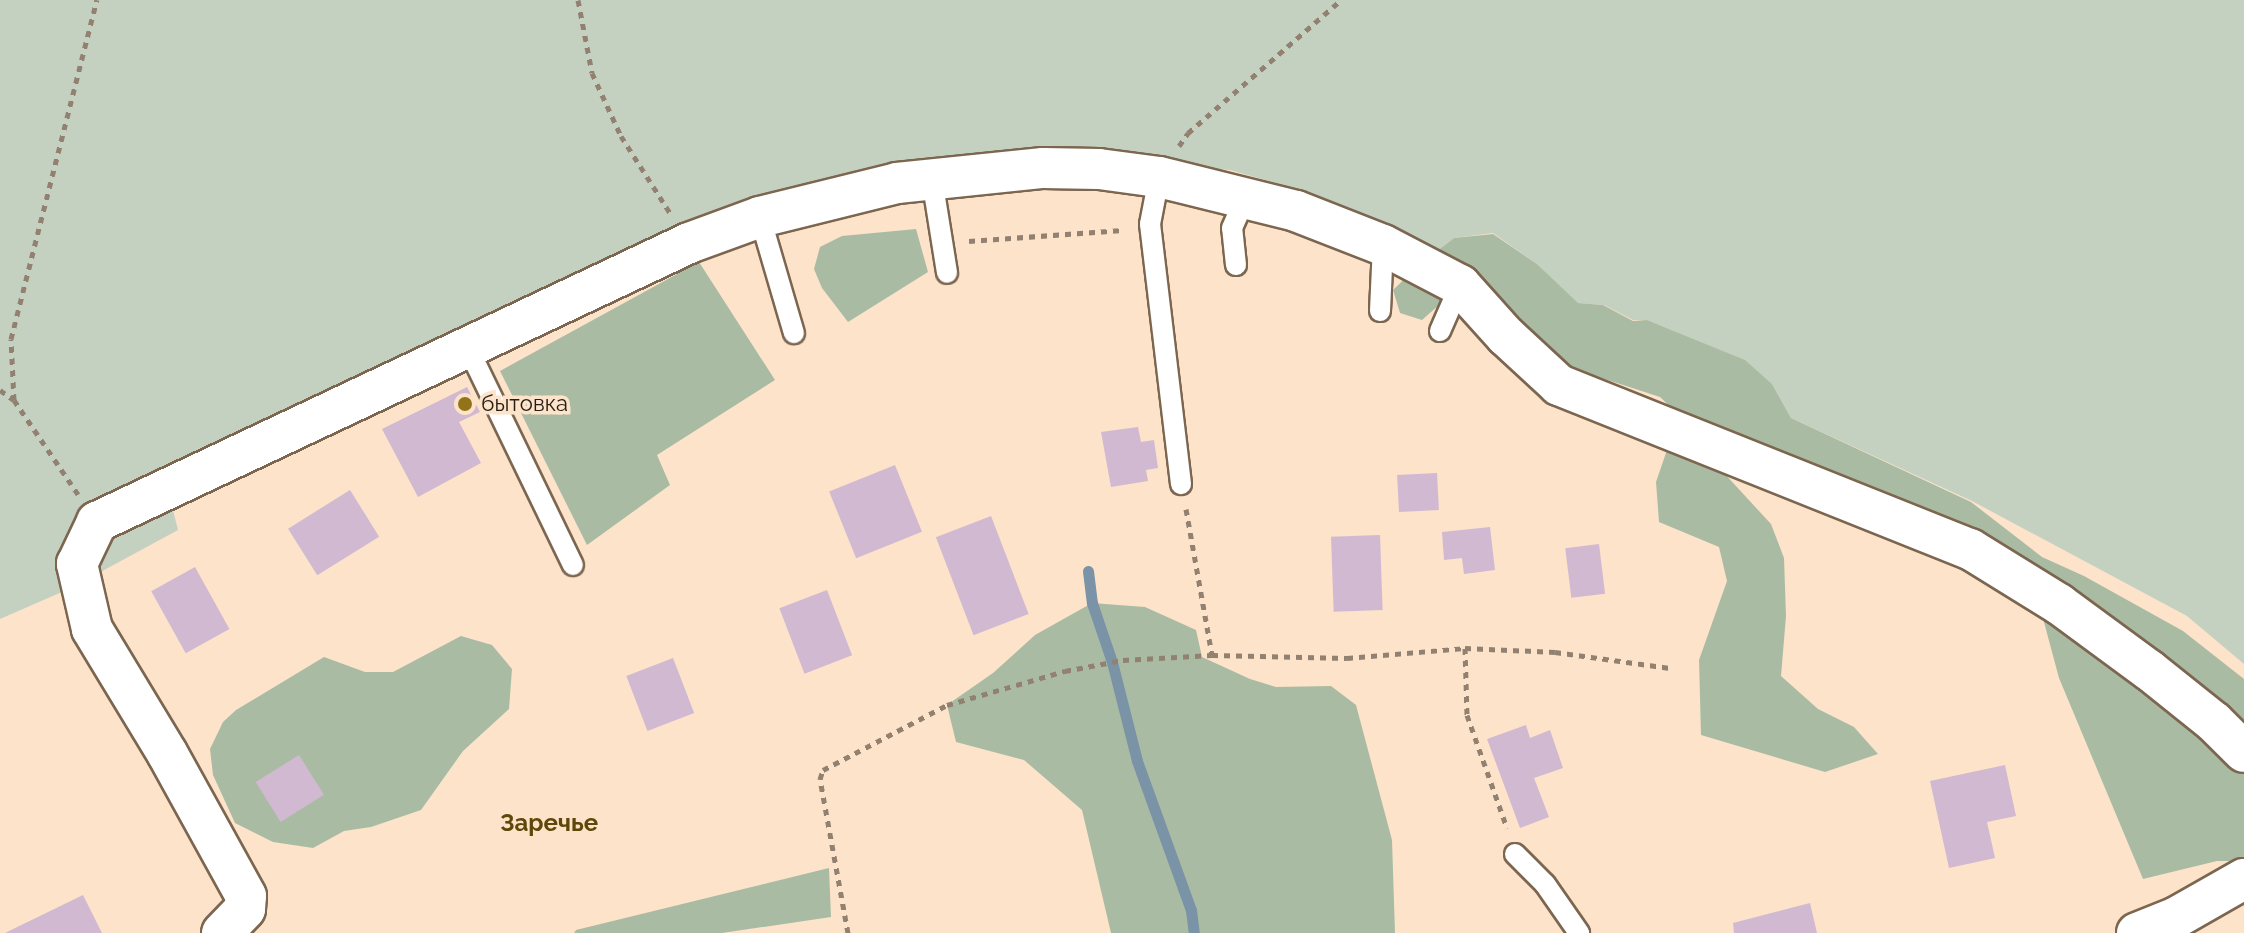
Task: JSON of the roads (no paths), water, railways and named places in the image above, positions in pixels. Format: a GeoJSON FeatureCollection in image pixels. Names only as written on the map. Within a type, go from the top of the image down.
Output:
{"type":"FeatureCollection","features":[{"type":"Feature","properties":{"kind":"street"},"geometry":{"type":"LineString","coordinates":[[230,931],[245,909],[246,896],[167,753],[92,629],[77,564],[97,522],[689,243],[760,217],[897,183],[1043,168],[1099,169],[1159,177],[1296,211],[1383,245],[1460,285],[1506,336],[1559,385],[1970,549],[2059,604],[2149,670],[2214,722],[2244,752]]}},
{"type":"Feature","properties":{"kind":"street"},"geometry":{"type":"LineString","coordinates":[[2137,933],[2177,917],[2244,879]]}},
{"type":"Feature","properties":{"kind":"lane"},"geometry":{"type":"LineString","coordinates":[[1159,177],[1150,224],[1181,484]]}},
{"type":"Feature","properties":{"kind":"lane"},"geometry":{"type":"LineString","coordinates":[[932,179],[947,273]]}},
{"type":"Feature","properties":{"kind":"lane"},"geometry":{"type":"LineString","coordinates":[[1236,265],[1232,228],[1246,197]]}},
{"type":"Feature","properties":{"kind":"lane"},"geometry":{"type":"LineString","coordinates":[[760,217],[794,333]]}},
{"type":"Feature","properties":{"kind":"lane"},"geometry":{"type":"LineString","coordinates":[[1380,311],[1383,245]]}},
{"type":"Feature","properties":{"kind":"lane"},"geometry":{"type":"LineString","coordinates":[[1440,331],[1460,285]]}},
{"type":"Feature","properties":{"kind":"lane"},"geometry":{"type":"LineString","coordinates":[[468,348],[573,565]]}},
{"type":"Feature","properties":{"kind":"lane"},"geometry":{"type":"LineString","coordinates":[[1515,854],[1545,884],[1579,933]]}},
{"type":"Feature","properties":{"kind":"waterway"},"geometry":{"type":"LineString","coordinates":[[1088,571],[1092,603],[1112,662],[1137,761],[1191,910],[1194,933]]}},
{"type":"Feature","properties":{"kind":"place","name":"бытовка"},"geometry":{"type":"Point","coordinates":[465,404]}},
{"type":"Feature","properties":{"kind":"district","name":"Заречье"},"geometry":{"type":"Point","coordinates":[549,823]}}]}
